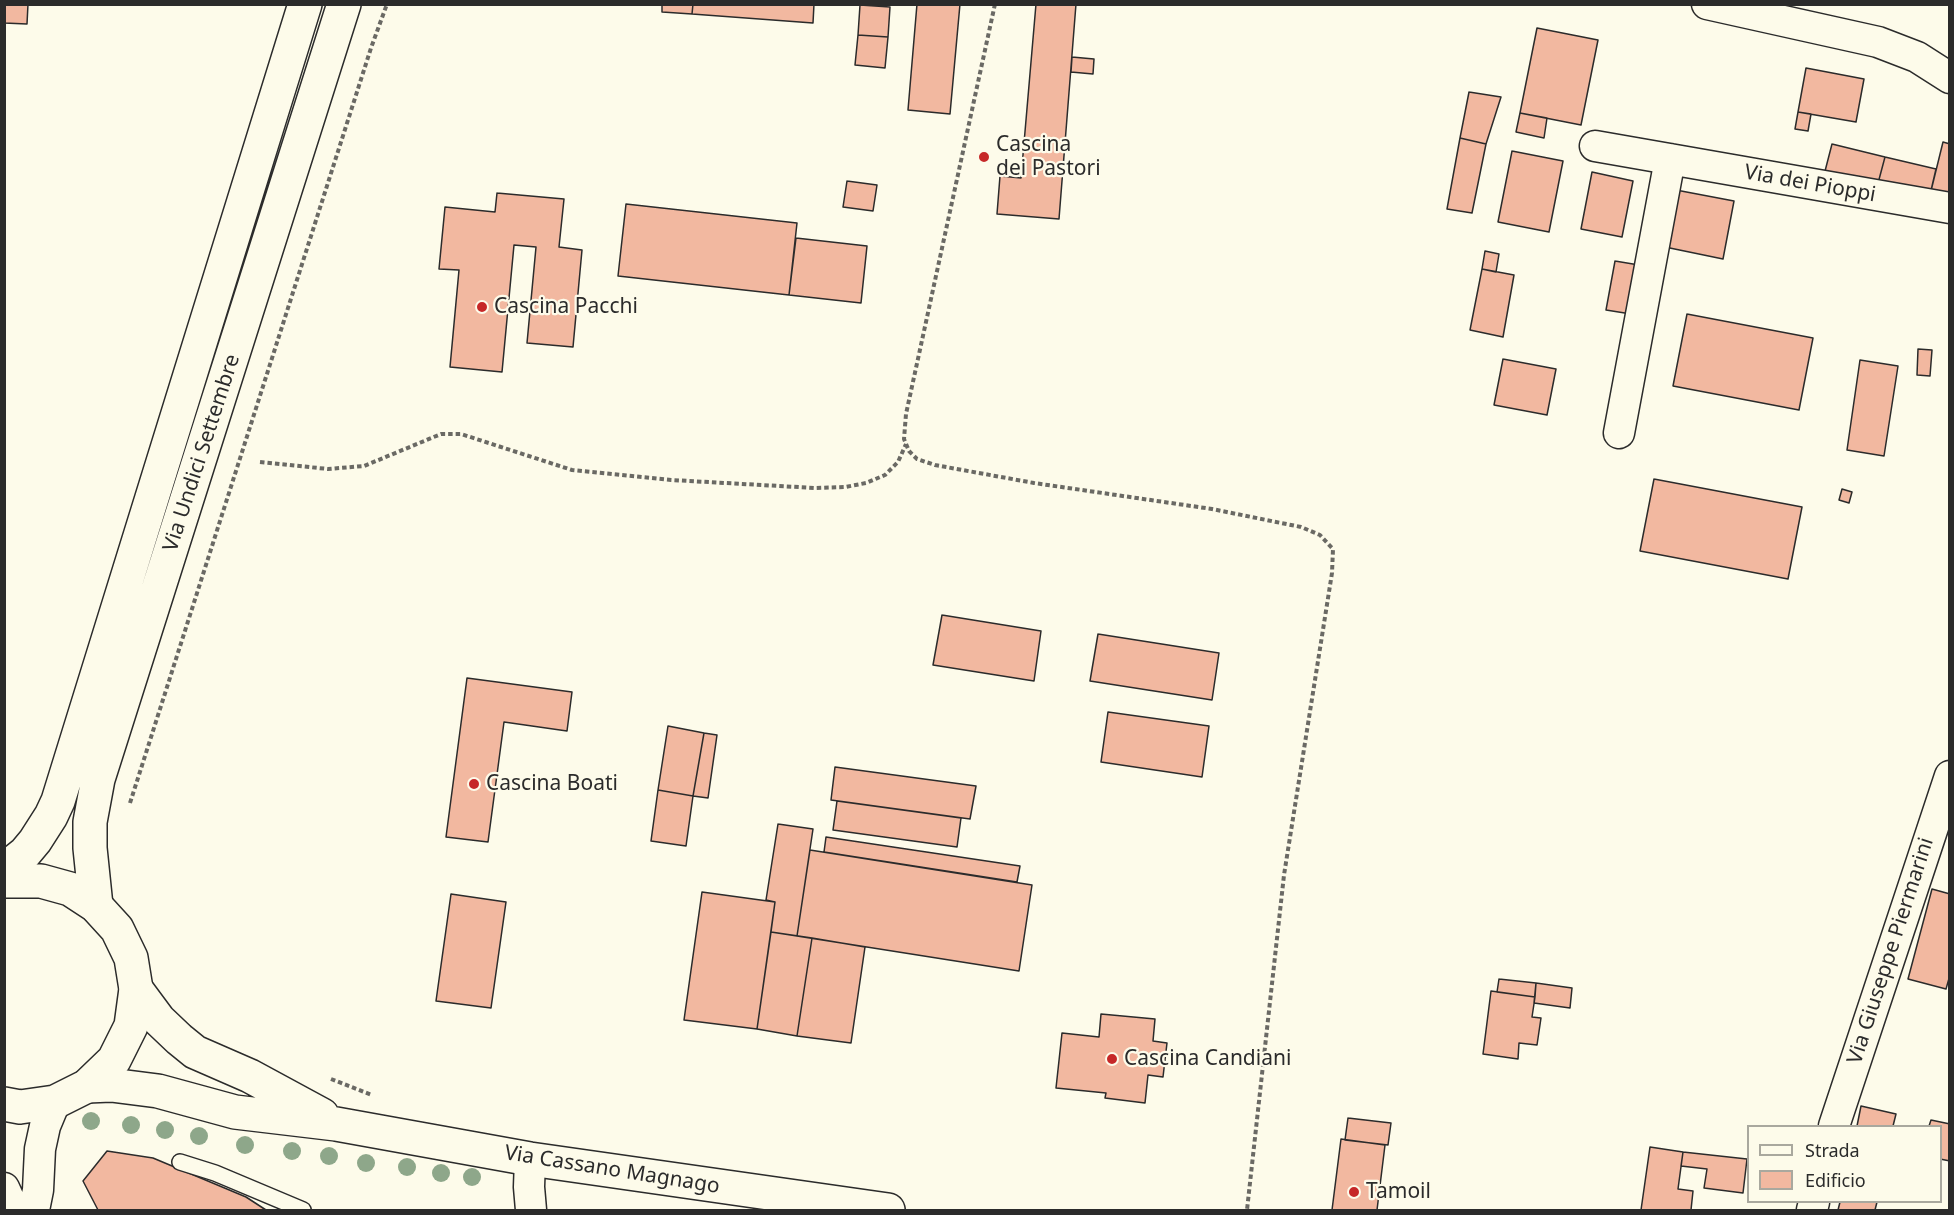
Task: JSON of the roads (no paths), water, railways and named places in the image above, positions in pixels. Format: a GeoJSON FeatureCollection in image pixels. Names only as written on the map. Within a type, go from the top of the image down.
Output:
{"type":"FeatureCollection","features":[{"type":"Feature","properties":{"kind":"street","name":"Via Undici Settembre"},"geometry":{"type":"LineString","coordinates":[[4,870],[25,853],[35,841],[58,801],[305,4]]}},
{"type":"Feature","properties":{"kind":"street","name":"Via Undici Settembre"},"geometry":{"type":"LineString","coordinates":[[96,906],[90,848],[90,822],[99,779],[344,4]]}},
{"type":"Feature","properties":{"kind":"street"},"geometry":{"type":"LineString","coordinates":[[1707,4],[1878,42],[1917,57],[1950,78]]}},
{"type":"Feature","properties":{"kind":"street","name":"Via dei Pioppi"},"geometry":{"type":"LineString","coordinates":[[1595,146],[1950,208]]}},
{"type":"Feature","properties":{"kind":"street"},"geometry":{"type":"LineString","coordinates":[[1619,433],[1670,159]]}},
{"type":"Feature","properties":{"kind":"street","name":"Via Giuseppe Piermarini"},"geometry":{"type":"LineString","coordinates":[[1834,1125],[1950,776]]}},
{"type":"Feature","properties":{"kind":"street","name":"Via Cassano Magnago"},"geometry":{"type":"LineString","coordinates":[[4,881],[41,881],[70,889],[96,906],[117,929],[130,958],[136,989],[131,1026],[114,1060],[87,1086],[55,1102],[20,1107],[4,1104]]}},
{"type":"Feature","properties":{"kind":"street","name":"Via Cassano Magnago"},"geometry":{"type":"LineString","coordinates":[[136,989],[159,1020],[195,1052],[250,1076],[336,1124]]}},
{"type":"Feature","properties":{"kind":"street","name":"Via Cassano Magnago"},"geometry":{"type":"LineString","coordinates":[[87,1086],[111,1085],[150,1090],[235,1112],[336,1124],[530,1159],[888,1210]]}},
{"type":"Feature","properties":{"kind":"street"},"geometry":{"type":"LineString","coordinates":[[34,1210],[38,1190],[40,1149],[45,1126],[55,1102]]}},
{"type":"Feature","properties":{"kind":"street"},"geometry":{"type":"LineString","coordinates":[[530,1159],[531,1210]]}},
{"type":"Feature","properties":{"kind":"street"},"geometry":{"type":"LineString","coordinates":[[4,1188],[14,1210]]}},
{"type":"Feature","properties":{"kind":"lane"},"geometry":{"type":"LineString","coordinates":[[180,1161],[248,1186],[303,1210]]}},
{"type":"Feature","properties":{"kind":"place","name":"Cascina dei Pastori"},"geometry":{"type":"Point","coordinates":[984,157]}},
{"type":"Feature","properties":{"kind":"place","name":"Cascina Pacchi"},"geometry":{"type":"Point","coordinates":[482,307]}},
{"type":"Feature","properties":{"kind":"place","name":"Cascina Boati"},"geometry":{"type":"Point","coordinates":[474,784]}},
{"type":"Feature","properties":{"kind":"place","name":"Cascina Candiani"},"geometry":{"type":"Point","coordinates":[1112,1059]}},
{"type":"Feature","properties":{"kind":"place","name":"Tamoil"},"geometry":{"type":"Point","coordinates":[1354,1192]}}]}
